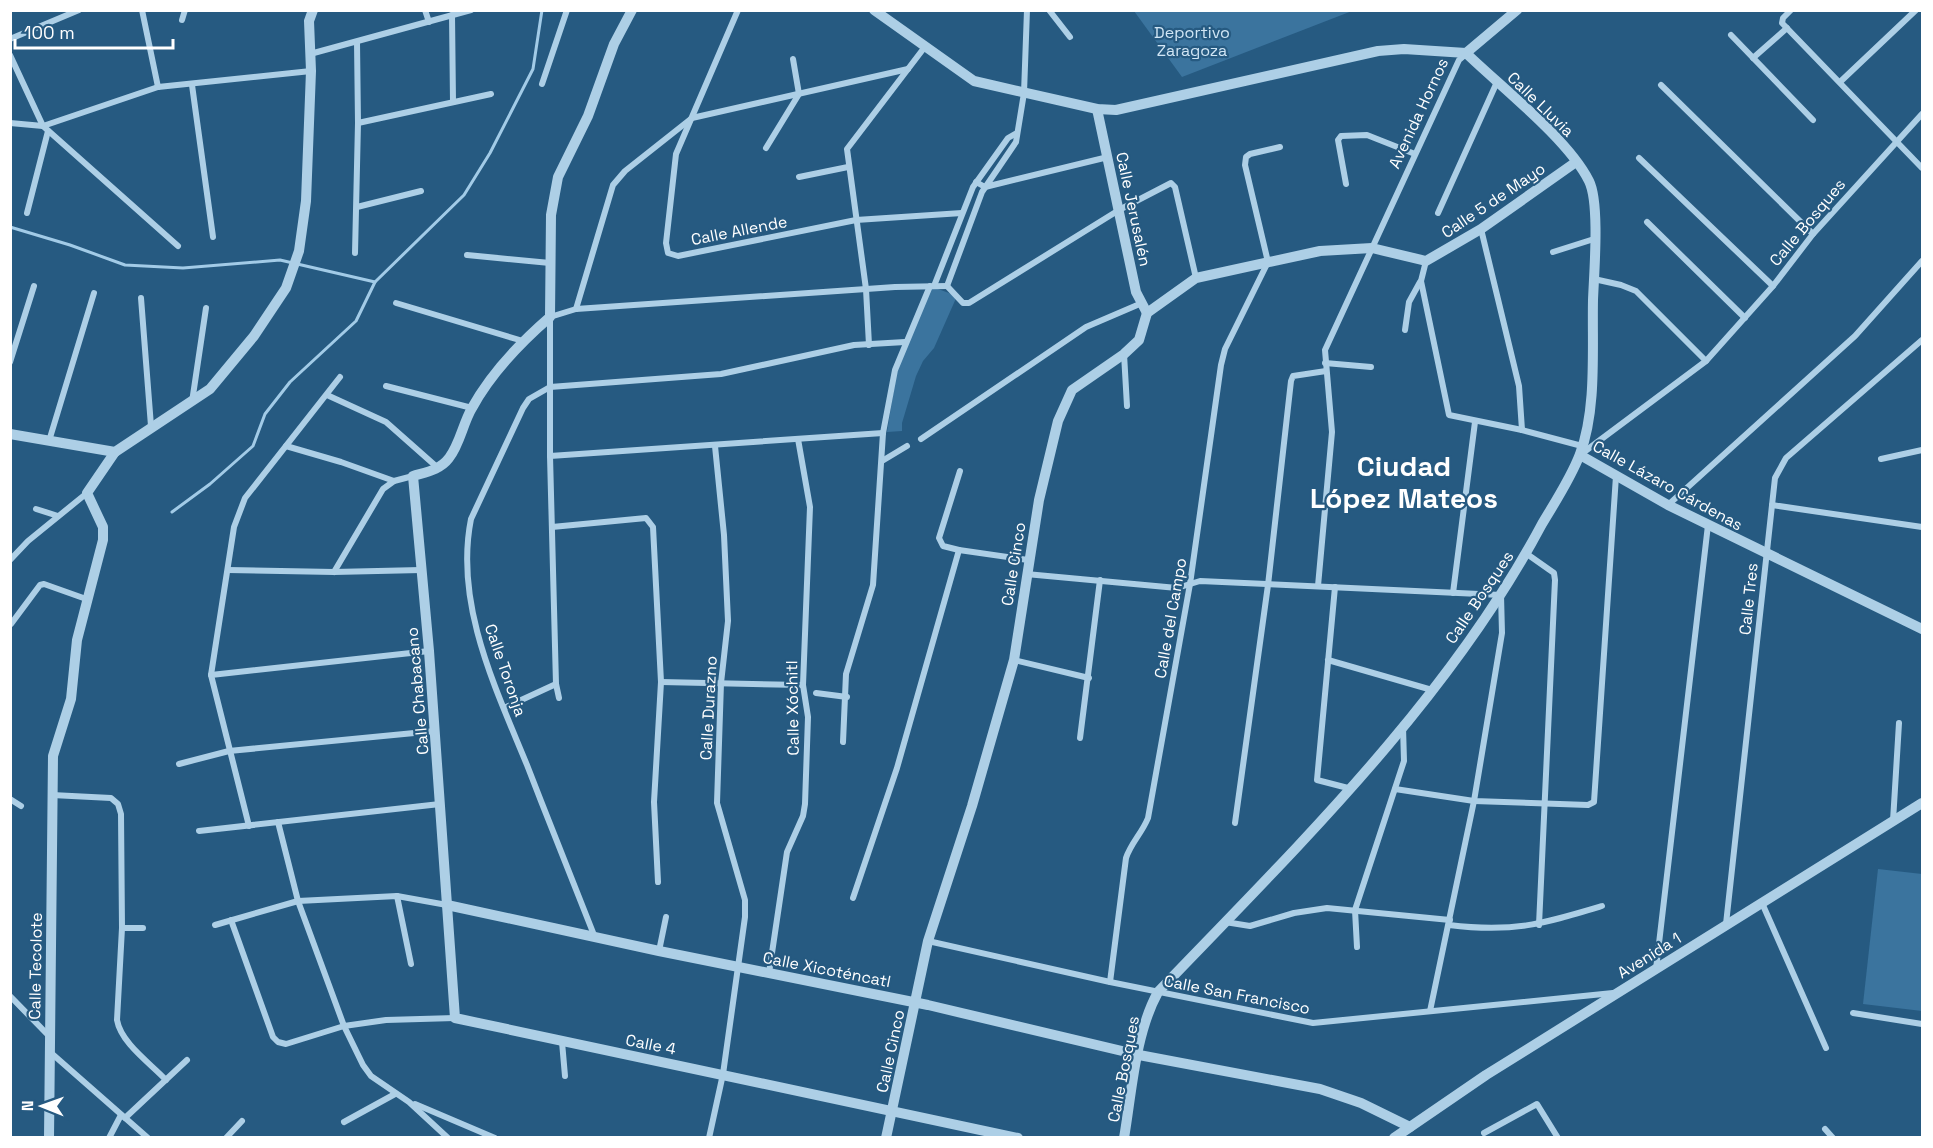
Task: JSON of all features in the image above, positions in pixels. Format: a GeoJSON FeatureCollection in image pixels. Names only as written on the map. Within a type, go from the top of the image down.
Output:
{"type":"FeatureCollection","features":[{"type":"Feature","properties":{"kind":"street"},"geometry":{"type":"LineString","coordinates":[[10,39],[79,10]]}},
{"type":"Feature","properties":{"kind":"street"},"geometry":{"type":"LineString","coordinates":[[142,10],[158,87]]}},
{"type":"Feature","properties":{"kind":"street"},"geometry":{"type":"LineString","coordinates":[[182,20],[185,10]]}},
{"type":"Feature","properties":{"kind":"street"},"geometry":{"type":"LineString","coordinates":[[10,560],[87,493],[115,452],[210,389],[254,336],[286,288],[299,250],[306,201],[311,71],[309,21],[313,10]]}},
{"type":"Feature","properties":{"kind":"street"},"geometry":{"type":"LineString","coordinates":[[425,10],[429,22]]}},
{"type":"Feature","properties":{"kind":"street"},"geometry":{"type":"LineString","coordinates":[[310,54],[471,10]]}},
{"type":"Feature","properties":{"kind":"street"},"geometry":{"type":"LineString","coordinates":[[542,84],[567,10]]}},
{"type":"Feature","properties":{"kind":"street"},"geometry":{"type":"LineString","coordinates":[[559,698],[556,684],[550,456],[551,215],[558,177],[588,116],[614,44],[632,10]]}},
{"type":"Feature","properties":{"kind":"street","name":"Calle Allende"},"geometry":{"type":"LineString","coordinates":[[738,10],[673,165],[666,243],[668,253],[678,256],[856,220],[962,213]]}},
{"type":"Feature","properties":{"kind":"street"},"geometry":{"type":"LineString","coordinates":[[874,10],[924,48],[974,81],[1097,110],[1116,110],[1378,51],[1404,49],[1466,53]]}},
{"type":"Feature","properties":{"kind":"street"},"geometry":{"type":"LineString","coordinates":[[947,286],[985,187],[1016,142],[1015,134],[1021,119],[1024,93],[1027,10]]}},
{"type":"Feature","properties":{"kind":"street"},"geometry":{"type":"LineString","coordinates":[[1049,10],[1070,37]]}},
{"type":"Feature","properties":{"kind":"street","name":"Avenida Hornos"},"geometry":{"type":"LineString","coordinates":[[1325,363],[1325,350],[1459,60],[1517,10]]}},
{"type":"Feature","properties":{"kind":"street"},"geometry":{"type":"LineString","coordinates":[[1791,10],[1782,20],[1787,28],[1895,142],[1923,168]]}},
{"type":"Feature","properties":{"kind":"street"},"geometry":{"type":"LineString","coordinates":[[1840,82],[1916,10]]}},
{"type":"Feature","properties":{"kind":"street"},"geometry":{"type":"LineString","coordinates":[[452,15],[453,102]]}},
{"type":"Feature","properties":{"kind":"street"},"geometry":{"type":"LineString","coordinates":[[1753,58],[1787,28]]}},
{"type":"Feature","properties":{"kind":"street"},"geometry":{"type":"LineString","coordinates":[[1731,35],[1813,120]]}},
{"type":"Feature","properties":{"kind":"street"},"geometry":{"type":"LineString","coordinates":[[355,253],[357,42]]}},
{"type":"Feature","properties":{"kind":"street"},"geometry":{"type":"LineString","coordinates":[[869,345],[866,288],[847,149],[924,48]]}},
{"type":"Feature","properties":{"kind":"street","name":"Calle Lluvia"},"geometry":{"type":"LineString","coordinates":[[1466,53],[1563,144],[1590,182]]}},
{"type":"Feature","properties":{"kind":"street"},"geometry":{"type":"LineString","coordinates":[[10,55],[45,129],[178,246]]}},
{"type":"Feature","properties":{"kind":"street"},"geometry":{"type":"LineString","coordinates":[[766,148],[799,94],[793,59]]}},
{"type":"Feature","properties":{"kind":"street"},"geometry":{"type":"LineString","coordinates":[[576,309],[613,185],[625,171],[692,118],[908,69]]}},
{"type":"Feature","properties":{"kind":"street"},"geometry":{"type":"LineString","coordinates":[[10,123],[45,129],[158,87],[311,71]]}},
{"type":"Feature","properties":{"kind":"street"},"geometry":{"type":"LineString","coordinates":[[1438,213],[1497,82]]}},
{"type":"Feature","properties":{"kind":"street"},"geometry":{"type":"LineString","coordinates":[[192,85],[213,237]]}},
{"type":"Feature","properties":{"kind":"street"},"geometry":{"type":"LineString","coordinates":[[1661,85],[1813,234]]}},
{"type":"Feature","properties":{"kind":"street"},"geometry":{"type":"LineString","coordinates":[[358,123],[491,94]]}},
{"type":"Feature","properties":{"kind":"street","name":"Calle Jerusalén"},"geometry":{"type":"LineString","coordinates":[[1097,110],[1136,292],[1144,308]]}},
{"type":"Feature","properties":{"kind":"street","name":"Calle Bosques"},"geometry":{"type":"LineString","coordinates":[[1124,1137],[1138,1055],[1151,1004],[1158,992],[1348,788],[1403,727],[1432,690],[1501,595],[1527,554],[1581,450],[1611,435],[1706,360],[1773,286],[1813,234],[1923,114]]}},
{"type":"Feature","properties":{"kind":"street"},"geometry":{"type":"LineString","coordinates":[[27,213],[45,129]]}},
{"type":"Feature","properties":{"kind":"street"},"geometry":{"type":"LineString","coordinates":[[843,742],[848,665],[873,585],[883,433],[895,370],[905,342],[932,286],[976,182],[1008,138],[1015,134]]}},
{"type":"Feature","properties":{"kind":"street"},"geometry":{"type":"LineString","coordinates":[[1346,183],[1338,140],[1341,136],[1367,135],[1415,154]]}},
{"type":"Feature","properties":{"kind":"street"},"geometry":{"type":"LineString","coordinates":[[1268,262],[1245,165],[1246,157],[1250,154],[1280,147]]}},
{"type":"Feature","properties":{"kind":"street"},"geometry":{"type":"LineString","coordinates":[[976,182],[985,187],[1108,157]]}},
{"type":"Feature","properties":{"kind":"street"},"geometry":{"type":"LineString","coordinates":[[1639,158],[1773,286]]}},
{"type":"Feature","properties":{"kind":"street","name":"Calle 5 de Mayo"},"geometry":{"type":"LineString","coordinates":[[1426,261],[1481,229],[1576,162]]}},
{"type":"Feature","properties":{"kind":"street"},"geometry":{"type":"LineString","coordinates":[[799,177],[848,167]]}},
{"type":"Feature","properties":{"kind":"street","name":"Calle Lázaro Cárdenas"},"geometry":{"type":"LineString","coordinates":[[1590,182],[1594,279],[1589,418],[1581,450],[1616,476],[1668,505],[1923,629]]}},
{"type":"Feature","properties":{"kind":"street"},"geometry":{"type":"LineString","coordinates":[[334,572],[383,489],[394,481],[439,468],[450,458],[472,408],[489,381],[523,341],[550,317],[576,309],[866,288],[947,286],[963,303],[969,303],[1119,210],[1171,183],[1175,188],[1196,278]]}},
{"type":"Feature","properties":{"kind":"street"},"geometry":{"type":"LineString","coordinates":[[357,207],[421,191]]}},
{"type":"Feature","properties":{"kind":"street"},"geometry":{"type":"LineString","coordinates":[[1647,222],[1745,318]]}},
{"type":"Feature","properties":{"kind":"street"},"geometry":{"type":"LineString","coordinates":[[1481,229],[1519,386],[1522,430]]}},
{"type":"Feature","properties":{"kind":"street"},"geometry":{"type":"LineString","coordinates":[[1553,252],[1594,239]]}},
{"type":"Feature","properties":{"kind":"street"},"geometry":{"type":"LineString","coordinates":[[921,439],[1086,327],[1144,308],[1196,278],[1320,251],[1372,248],[1426,261],[1421,281],[1409,302],[1405,330]]}},
{"type":"Feature","properties":{"kind":"street"},"geometry":{"type":"LineString","coordinates":[[467,255],[550,263]]}},
{"type":"Feature","properties":{"kind":"street"},"geometry":{"type":"LineString","coordinates":[[1668,505],[1855,336],[1923,261]]}},
{"type":"Feature","properties":{"kind":"street","name":"Calle del Campo"},"geometry":{"type":"LineString","coordinates":[[1110,982],[1126,858],[1148,818],[1191,584],[1225,349],[1268,262]]}},
{"type":"Feature","properties":{"kind":"street"},"geometry":{"type":"LineString","coordinates":[[1594,279],[1636,291],[1706,360]]}},
{"type":"Feature","properties":{"kind":"street"},"geometry":{"type":"LineString","coordinates":[[1421,281],[1449,415],[1522,430],[1581,450]]}},
{"type":"Feature","properties":{"kind":"street"},"geometry":{"type":"LineString","coordinates":[[10,362],[34,286]]}},
{"type":"Feature","properties":{"kind":"street"},"geometry":{"type":"LineString","coordinates":[[48,441],[94,293]]}},
{"type":"Feature","properties":{"kind":"street"},"geometry":{"type":"LineString","coordinates":[[141,297],[151,426]]}},
{"type":"Feature","properties":{"kind":"street"},"geometry":{"type":"LineString","coordinates":[[396,303],[523,341]]}},
{"type":"Feature","properties":{"kind":"street"},"geometry":{"type":"LineString","coordinates":[[192,402],[206,308]]}},
{"type":"Feature","properties":{"kind":"street","name":"Calle Cinco"},"geometry":{"type":"LineString","coordinates":[[886,1137],[928,941],[972,806],[1014,660],[1039,500],[1058,421],[1072,390],[1124,354],[1139,340],[1144,308]]}},
{"type":"Feature","properties":{"kind":"street","name":"Calle Tres"},"geometry":{"type":"LineString","coordinates":[[1726,925],[1774,478],[1786,458],[1923,340]]}},
{"type":"Feature","properties":{"kind":"street"},"geometry":{"type":"LineString","coordinates":[[549,387],[721,374],[855,345],[905,342]]}},
{"type":"Feature","properties":{"kind":"street"},"geometry":{"type":"LineString","coordinates":[[1124,354],[1127,406]]}},
{"type":"Feature","properties":{"kind":"street"},"geometry":{"type":"LineString","coordinates":[[1318,586],[1332,432],[1325,363],[1371,367]]}},
{"type":"Feature","properties":{"kind":"street"},"geometry":{"type":"LineString","coordinates":[[1235,823],[1268,585],[1291,381],[1293,376],[1298,374],[1326,371]]}},
{"type":"Feature","properties":{"kind":"street"},"geometry":{"type":"LineString","coordinates":[[249,826],[211,675],[234,527],[245,498],[340,377]]}},
{"type":"Feature","properties":{"kind":"street"},"geometry":{"type":"LineString","coordinates":[[387,386],[472,408]]}},
{"type":"Feature","properties":{"kind":"street","name":"Calle Toronja"},"geometry":{"type":"LineString","coordinates":[[549,387],[529,399],[523,408],[471,519],[468,536],[472,614],[486,661],[594,935]]}},
{"type":"Feature","properties":{"kind":"street"},"geometry":{"type":"LineString","coordinates":[[327,395],[386,422],[439,468]]}},
{"type":"Feature","properties":{"kind":"street"},"geometry":{"type":"LineString","coordinates":[[1453,593],[1475,422]]}},
{"type":"Feature","properties":{"kind":"street"},"geometry":{"type":"LineString","coordinates":[[550,456],[883,433]]}},
{"type":"Feature","properties":{"kind":"street"},"geometry":{"type":"LineString","coordinates":[[10,434],[115,452]]}},
{"type":"Feature","properties":{"kind":"street","name":"Calle Xóchitl"},"geometry":{"type":"LineString","coordinates":[[769,973],[787,852],[803,816],[805,804],[808,717],[803,685],[810,507],[798,439]]}},
{"type":"Feature","properties":{"kind":"street"},"geometry":{"type":"LineString","coordinates":[[286,446],[394,481]]}},
{"type":"Feature","properties":{"kind":"street","name":"Calle Durazno"},"geometry":{"type":"LineString","coordinates":[[709,1137],[723,1074],[746,917],[745,900],[717,803],[721,683],[728,621],[724,535],[715,446]]}},
{"type":"Feature","properties":{"kind":"street"},"geometry":{"type":"LineString","coordinates":[[882,461],[907,446]]}},
{"type":"Feature","properties":{"kind":"street"},"geometry":{"type":"LineString","coordinates":[[1881,459],[1923,450]]}},
{"type":"Feature","properties":{"kind":"street"},"geometry":{"type":"LineString","coordinates":[[960,471],[939,538],[943,546],[1028,560]]}},
{"type":"Feature","properties":{"kind":"street","name":"Calle Chabacano"},"geometry":{"type":"LineString","coordinates":[[413,476],[441,804],[455,1018]]}},
{"type":"Feature","properties":{"kind":"street"},"geometry":{"type":"LineString","coordinates":[[1395,789],[1474,801],[1588,805],[1594,802],[1616,476]]}},
{"type":"Feature","properties":{"kind":"street","name":"Calle Tecolote"},"geometry":{"type":"LineString","coordinates":[[50,1137],[52,795],[55,745],[71,699],[77,640],[89,600],[104,527],[87,493]]}},
{"type":"Feature","properties":{"kind":"street"},"geometry":{"type":"LineString","coordinates":[[1772,505],[1923,527]]}},
{"type":"Feature","properties":{"kind":"street"},"geometry":{"type":"LineString","coordinates":[[36,509],[58,516]]}},
{"type":"Feature","properties":{"kind":"street"},"geometry":{"type":"LineString","coordinates":[[552,527],[646,518],[653,527],[661,682],[654,802],[658,882]]}},
{"type":"Feature","properties":{"kind":"street"},"geometry":{"type":"LineString","coordinates":[[1656,969],[1708,525]]}},
{"type":"Feature","properties":{"kind":"street"},"geometry":{"type":"LineString","coordinates":[[852,898],[897,768],[959,550]]}},
{"type":"Feature","properties":{"kind":"street"},"geometry":{"type":"LineString","coordinates":[[1527,554],[1554,573],[1555,580],[1539,925]]}},
{"type":"Feature","properties":{"kind":"street"},"geometry":{"type":"LineString","coordinates":[[228,570],[334,572],[421,570]]}},
{"type":"Feature","properties":{"kind":"street"},"geometry":{"type":"LineString","coordinates":[[1026,574],[1177,588],[1200,581],[1501,595],[1502,633],[1474,801],[1430,1011]]}},
{"type":"Feature","properties":{"kind":"street"},"geometry":{"type":"LineString","coordinates":[[1080,738],[1100,580]]}},
{"type":"Feature","properties":{"kind":"street"},"geometry":{"type":"LineString","coordinates":[[11,624],[40,585],[44,584],[89,600]]}},
{"type":"Feature","properties":{"kind":"street"},"geometry":{"type":"LineString","coordinates":[[1335,587],[1317,780],[1348,788]]}},
{"type":"Feature","properties":{"kind":"street"},"geometry":{"type":"LineString","coordinates":[[211,675],[429,651]]}},
{"type":"Feature","properties":{"kind":"street"},"geometry":{"type":"LineString","coordinates":[[1014,660],[1089,678]]}},
{"type":"Feature","properties":{"kind":"street"},"geometry":{"type":"LineString","coordinates":[[1328,660],[1432,690]]}},
{"type":"Feature","properties":{"kind":"street"},"geometry":{"type":"LineString","coordinates":[[661,682],[803,685]]}},
{"type":"Feature","properties":{"kind":"street"},"geometry":{"type":"LineString","coordinates":[[504,708],[556,684]]}},
{"type":"Feature","properties":{"kind":"street"},"geometry":{"type":"LineString","coordinates":[[816,693],[847,697]]}},
{"type":"Feature","properties":{"kind":"street"},"geometry":{"type":"LineString","coordinates":[[1893,821],[1899,723]]}},
{"type":"Feature","properties":{"kind":"street"},"geometry":{"type":"LineString","coordinates":[[1358,947],[1355,910],[1404,761],[1403,727]]}},
{"type":"Feature","properties":{"kind":"street"},"geometry":{"type":"LineString","coordinates":[[179,764],[230,751],[435,731]]}},
{"type":"Feature","properties":{"kind":"street"},"geometry":{"type":"LineString","coordinates":[[52,795],[111,798],[118,804],[121,814],[122,928],[118,1029],[166,1080]]}},
{"type":"Feature","properties":{"kind":"street"},"geometry":{"type":"LineString","coordinates":[[10,799],[21,806]]}},
{"type":"Feature","properties":{"kind":"street","name":"Avenida 1"},"geometry":{"type":"LineString","coordinates":[[1394,1137],[1486,1075],[1923,803]]}},
{"type":"Feature","properties":{"kind":"street"},"geometry":{"type":"LineString","coordinates":[[200,831],[441,804]]}},
{"type":"Feature","properties":{"kind":"street"},"geometry":{"type":"LineString","coordinates":[[278,822],[298,901],[344,1026],[367,1071],[395,1094],[409,1102],[495,1137]]}},
{"type":"Feature","properties":{"kind":"street"},"geometry":{"type":"LineString","coordinates":[[397,896],[411,964]]}},
{"type":"Feature","properties":{"kind":"street","name":"Calle Xicoténcatl"},"geometry":{"type":"LineString","coordinates":[[215,925],[298,901],[397,896],[916,1002],[1138,1055],[1320,1089],[1361,1103],[1410,1127]]}},
{"type":"Feature","properties":{"kind":"street"},"geometry":{"type":"LineString","coordinates":[[1762,903],[1826,1048]]}},
{"type":"Feature","properties":{"kind":"street"},"geometry":{"type":"LineString","coordinates":[[1225,922],[1250,926],[1294,913],[1327,908],[1449,922],[1486,930],[1539,925],[1602,906]]}},
{"type":"Feature","properties":{"kind":"street"},"geometry":{"type":"LineString","coordinates":[[659,951],[666,917]]}},
{"type":"Feature","properties":{"kind":"street","name":"Calle 4"},"geometry":{"type":"LineString","coordinates":[[231,921],[273,1037],[278,1042],[286,1044],[344,1026],[386,1020],[455,1018],[1018,1137]]}},
{"type":"Feature","properties":{"kind":"street"},"geometry":{"type":"LineString","coordinates":[[122,928],[143,928]]}},
{"type":"Feature","properties":{"kind":"street","name":"Calle San Francisco"},"geometry":{"type":"LineString","coordinates":[[928,941],[1110,982],[1313,1023],[1617,993]]}},
{"type":"Feature","properties":{"kind":"street"},"geometry":{"type":"LineString","coordinates":[[10,996],[50,1036]]}},
{"type":"Feature","properties":{"kind":"street"},"geometry":{"type":"LineString","coordinates":[[1853,1013],[1923,1024]]}},
{"type":"Feature","properties":{"kind":"street"},"geometry":{"type":"LineString","coordinates":[[562,1042],[565,1076]]}},
{"type":"Feature","properties":{"kind":"street"},"geometry":{"type":"LineString","coordinates":[[49,1052],[148,1137]]}},
{"type":"Feature","properties":{"kind":"street"},"geometry":{"type":"LineString","coordinates":[[109,1137],[123,1116],[187,1060]]}},
{"type":"Feature","properties":{"kind":"street"},"geometry":{"type":"LineString","coordinates":[[344,1122],[395,1094]]}},
{"type":"Feature","properties":{"kind":"street"},"geometry":{"type":"LineString","coordinates":[[409,1102],[448,1137]]}},
{"type":"Feature","properties":{"kind":"street"},"geometry":{"type":"LineString","coordinates":[[1484,1133],[1537,1104],[1558,1137]]}},
{"type":"Feature","properties":{"kind":"street"},"geometry":{"type":"LineString","coordinates":[[226,1137],[242,1121]]}},
{"type":"Feature","properties":{"kind":"street"},"geometry":{"type":"LineString","coordinates":[[1825,1129],[1833,1137]]}},
{"type":"Feature","properties":{"kind":"green space","name":"Deportivo Zaragoza"},"geometry":{"type":"Polygon","coordinates":[[[1134,11],[1352,11],[1182,77],[1134,11]]]}},
{"type":"Feature","properties":{"kind":"green space"},"geometry":{"type":"Polygon","coordinates":[[[930,286],[957,296],[934,348],[923,361],[916,376],[902,423],[902,431],[887,432],[897,370],[930,286]]]}},
{"type":"Feature","properties":{"kind":"green space"},"geometry":{"type":"Polygon","coordinates":[[[1878,869],[1922,874],[1922,1011],[1863,1004],[1878,869]]]}},
{"type":"Feature","properties":{"kind":"waterway"},"geometry":{"type":"LineString","coordinates":[[172,512],[210,484],[253,446],[265,414],[290,382],[356,321],[375,282],[464,195],[490,153],[533,69],[542,10]]}},
{"type":"Feature","properties":{"kind":"waterway"},"geometry":{"type":"LineString","coordinates":[[10,227],[125,265],[183,268],[280,260],[375,282]]}},
{"type":"Feature","properties":{"kind":"district","name":"Ciudad López Mateos"},"geometry":{"type":"Point","coordinates":[1404,482]}}]}
